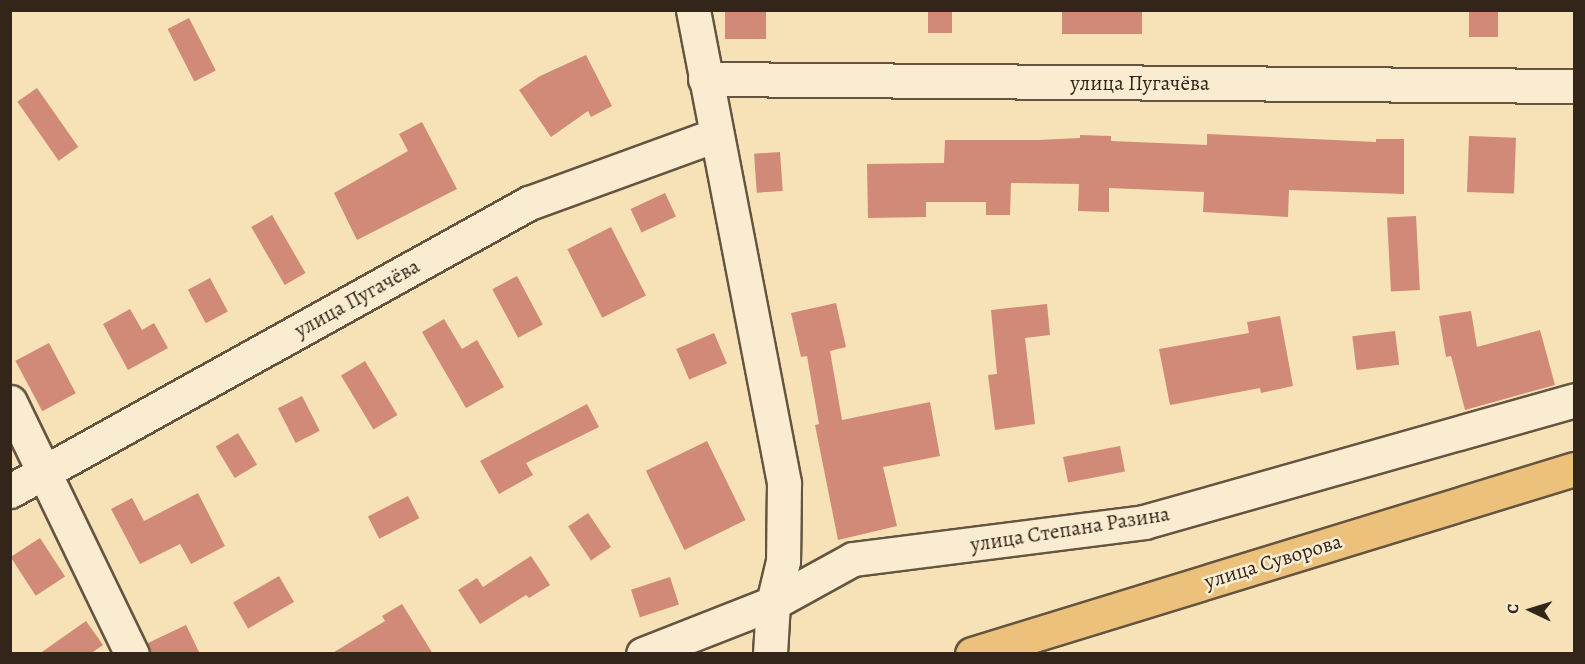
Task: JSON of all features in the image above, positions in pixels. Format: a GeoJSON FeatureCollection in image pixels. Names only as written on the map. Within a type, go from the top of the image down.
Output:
{"type":"FeatureCollection","features":[{"type":"Feature","properties":{"kind":"main road","name":"улица Суворова"},"geometry":{"type":"LineString","coordinates":[[972,654],[1575,469]]}},
{"type":"Feature","properties":{"kind":"street"},"geometry":{"type":"LineString","coordinates":[[693,10],[784,483],[783,561],[773,603],[770,654]]}},
{"type":"Feature","properties":{"kind":"street","name":"улица Пугачёва"},"geometry":{"type":"LineString","coordinates":[[705,79],[1575,86]]}},
{"type":"Feature","properties":{"kind":"street","name":"улица Пугачёва"},"geometry":{"type":"LineString","coordinates":[[10,491],[529,202],[716,135]]}},
{"type":"Feature","properties":{"kind":"street","name":"улица Степана Разина"},"geometry":{"type":"LineString","coordinates":[[643,654],[773,603],[854,560],[1144,522],[1575,400]]}},
{"type":"Feature","properties":{"kind":"street"},"geometry":{"type":"LineString","coordinates":[[10,402],[132,654]]}},
{"type":"Feature","properties":{"kind":"building"},"geometry":{"type":"Polygon","coordinates":[[[725,10],[766,10],[766,39],[725,39],[725,10]]]}},
{"type":"Feature","properties":{"kind":"building"},"geometry":{"type":"Polygon","coordinates":[[[928,10],[952,10],[952,33],[928,33],[928,10]]]}},
{"type":"Feature","properties":{"kind":"building"},"geometry":{"type":"Polygon","coordinates":[[[1062,10],[1142,10],[1142,34],[1062,34],[1062,10]]]}},
{"type":"Feature","properties":{"kind":"building"},"geometry":{"type":"Polygon","coordinates":[[[1469,10],[1498,10],[1498,37],[1469,37],[1469,10]]]}},
{"type":"Feature","properties":{"kind":"building"},"geometry":{"type":"Polygon","coordinates":[[[189,18],[216,71],[194,81],[168,29],[189,18]]]}},
{"type":"Feature","properties":{"kind":"building"},"geometry":{"type":"Polygon","coordinates":[[[586,55],[612,106],[591,117],[588,111],[551,137],[519,90],[540,76],[586,55]]]}},
{"type":"Feature","properties":{"kind":"building"},"geometry":{"type":"Polygon","coordinates":[[[37,88],[78,147],[59,161],[17,102],[37,88]]]}},
{"type":"Feature","properties":{"kind":"building"},"geometry":{"type":"Polygon","coordinates":[[[422,122],[457,189],[357,240],[334,193],[408,151],[399,134],[422,122]]]}},
{"type":"Feature","properties":{"kind":"building"},"geometry":{"type":"Polygon","coordinates":[[[1207,134],[1376,142],[1376,139],[1404,139],[1404,194],[1289,190],[1288,217],[1203,212],[1204,192],[1109,188],[1109,212],[1078,211],[1079,184],[1011,183],[1010,215],[986,215],[986,202],[926,202],[926,217],[868,218],[867,164],[944,163],[945,140],[1038,140],[1080,138],[1080,135],[1111,136],[1111,141],[1207,145],[1207,134]]]}},
{"type":"Feature","properties":{"kind":"building"},"geometry":{"type":"Polygon","coordinates":[[[1469,136],[1516,138],[1514,194],[1467,192],[1469,136]]]}},
{"type":"Feature","properties":{"kind":"building"},"geometry":{"type":"Polygon","coordinates":[[[780,152],[783,191],[757,193],[754,154],[780,152]]]}},
{"type":"Feature","properties":{"kind":"building"},"geometry":{"type":"Polygon","coordinates":[[[665,193],[676,217],[642,233],[631,209],[665,193]]]}},
{"type":"Feature","properties":{"kind":"building"},"geometry":{"type":"Polygon","coordinates":[[[272,215],[306,273],[285,285],[251,227],[272,215]]]}},
{"type":"Feature","properties":{"kind":"building"},"geometry":{"type":"Polygon","coordinates":[[[1416,216],[1420,290],[1391,291],[1387,218],[1416,216]]]}},
{"type":"Feature","properties":{"kind":"building"},"geometry":{"type":"Polygon","coordinates":[[[611,227],[646,296],[602,318],[567,249],[611,227]]]}},
{"type":"Feature","properties":{"kind":"building"},"geometry":{"type":"Polygon","coordinates":[[[517,276],[543,325],[518,338],[492,289],[517,276]]]}},
{"type":"Feature","properties":{"kind":"building"},"geometry":{"type":"Polygon","coordinates":[[[210,278],[228,312],[206,323],[188,290],[210,278]]]}},
{"type":"Feature","properties":{"kind":"building"},"geometry":{"type":"Polygon","coordinates":[[[836,303],[846,347],[830,351],[842,420],[930,402],[940,456],[883,467],[897,526],[838,540],[815,425],[819,424],[807,356],[801,357],[791,313],[836,303]]]}},
{"type":"Feature","properties":{"kind":"building"},"geometry":{"type":"Polygon","coordinates":[[[1047,304],[1050,335],[1025,338],[1035,424],[995,430],[988,375],[997,374],[991,310],[1047,304]]]}},
{"type":"Feature","properties":{"kind":"building"},"geometry":{"type":"Polygon","coordinates":[[[130,309],[142,330],[154,323],[168,348],[128,370],[103,324],[130,309]]]}},
{"type":"Feature","properties":{"kind":"building"},"geometry":{"type":"Polygon","coordinates":[[[1471,311],[1477,347],[1540,330],[1555,385],[1465,410],[1451,356],[1446,357],[1439,316],[1471,311]]]}},
{"type":"Feature","properties":{"kind":"building"},"geometry":{"type":"Polygon","coordinates":[[[1280,316],[1293,386],[1261,393],[1260,388],[1170,405],[1159,349],[1249,333],[1247,322],[1280,316]]]}},
{"type":"Feature","properties":{"kind":"building"},"geometry":{"type":"Polygon","coordinates":[[[444,319],[462,349],[477,340],[504,387],[466,408],[422,332],[444,319]]]}},
{"type":"Feature","properties":{"kind":"building"},"geometry":{"type":"Polygon","coordinates":[[[1395,331],[1399,365],[1356,370],[1352,336],[1395,331]]]}},
{"type":"Feature","properties":{"kind":"building"},"geometry":{"type":"Polygon","coordinates":[[[714,333],[727,363],[689,379],[676,349],[714,333]]]}},
{"type":"Feature","properties":{"kind":"building"},"geometry":{"type":"Polygon","coordinates":[[[49,343],[76,393],[42,411],[15,361],[49,343]]]}},
{"type":"Feature","properties":{"kind":"building"},"geometry":{"type":"Polygon","coordinates":[[[365,361],[397,415],[373,429],[341,375],[365,361]]]}},
{"type":"Feature","properties":{"kind":"building"},"geometry":{"type":"Polygon","coordinates":[[[302,396],[320,431],[296,443],[278,408],[302,396]]]}},
{"type":"Feature","properties":{"kind":"building"},"geometry":{"type":"Polygon","coordinates":[[[587,404],[599,427],[526,463],[533,475],[499,494],[480,461],[587,404]]]}},
{"type":"Feature","properties":{"kind":"building"},"geometry":{"type":"Polygon","coordinates":[[[238,433],[257,465],[235,478],[216,446],[238,433]]]}},
{"type":"Feature","properties":{"kind":"building"},"geometry":{"type":"Polygon","coordinates":[[[707,441],[746,520],[684,550],[646,471],[707,441]]]}},
{"type":"Feature","properties":{"kind":"building"},"geometry":{"type":"Polygon","coordinates":[[[1120,446],[1125,472],[1068,483],[1063,457],[1120,446]]]}},
{"type":"Feature","properties":{"kind":"building"},"geometry":{"type":"Polygon","coordinates":[[[198,493],[225,546],[191,564],[180,544],[140,564],[111,509],[132,498],[144,521],[198,493]]]}},
{"type":"Feature","properties":{"kind":"building"},"geometry":{"type":"Polygon","coordinates":[[[408,496],[419,518],[379,539],[368,516],[408,496]]]}},
{"type":"Feature","properties":{"kind":"building"},"geometry":{"type":"Polygon","coordinates":[[[588,513],[611,547],[591,560],[568,526],[588,513]]]}},
{"type":"Feature","properties":{"kind":"building"},"geometry":{"type":"Polygon","coordinates":[[[40,538],[65,577],[36,596],[11,557],[40,538]]]}},
{"type":"Feature","properties":{"kind":"building"},"geometry":{"type":"Polygon","coordinates":[[[531,556],[550,585],[529,598],[526,595],[480,624],[458,590],[477,578],[483,587],[531,556]]]}},
{"type":"Feature","properties":{"kind":"building"},"geometry":{"type":"Polygon","coordinates":[[[279,576],[294,602],[248,628],[233,602],[279,576]]]}},
{"type":"Feature","properties":{"kind":"building"},"geometry":{"type":"Polygon","coordinates":[[[670,577],[679,605],[640,617],[631,590],[670,577]]]}},
{"type":"Feature","properties":{"kind":"building"},"geometry":{"type":"Polygon","coordinates":[[[402,604],[433,654],[331,654],[385,621],[382,616],[402,604]]]}},
{"type":"Feature","properties":{"kind":"building"},"geometry":{"type":"Polygon","coordinates":[[[86,621],[103,645],[90,654],[39,654],[86,621]]]}},
{"type":"Feature","properties":{"kind":"building"},"geometry":{"type":"Polygon","coordinates":[[[186,625],[200,654],[150,654],[148,643],[186,625]]]}}]}
